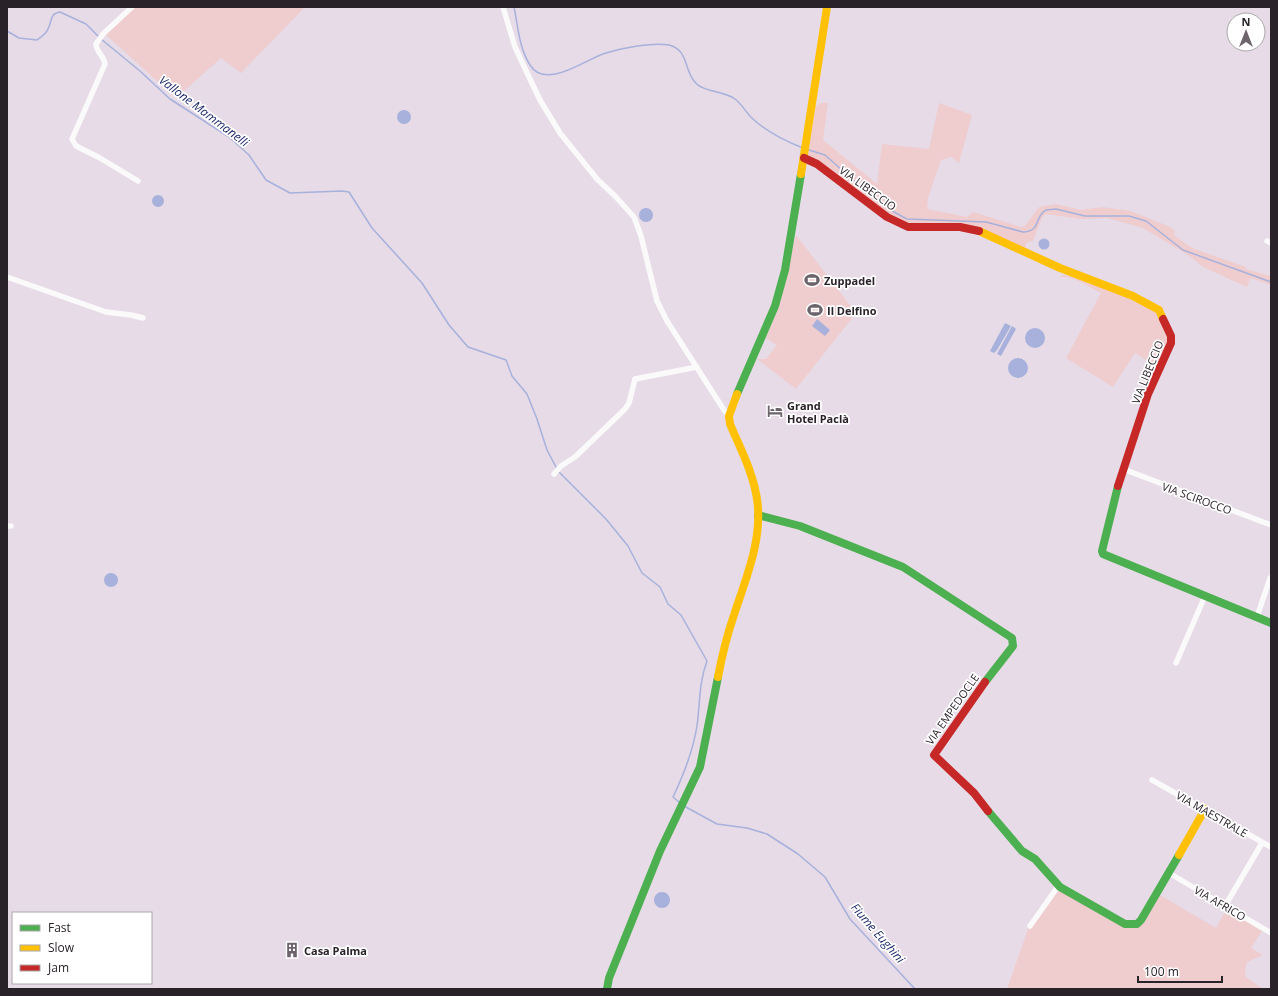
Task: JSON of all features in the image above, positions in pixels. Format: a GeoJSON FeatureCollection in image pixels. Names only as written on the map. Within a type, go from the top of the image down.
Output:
{"type":"FeatureCollection","features":[{"type":"Feature","properties":{"kind":"street"},"geometry":{"type":"LineString","coordinates":[[132,7],[103,34],[98,41],[96,48],[104,59],[105,64],[72,139],[76,146],[100,158],[138,181]]}},
{"type":"Feature","properties":{"kind":"street"},"geometry":{"type":"LineString","coordinates":[[503,7],[515,47],[524,68],[540,100],[560,133],[597,179],[634,218],[641,236],[657,301],[667,321],[729,416]]}},
{"type":"Feature","properties":{"kind":"street"},"geometry":{"type":"LineString","coordinates":[[607,989],[609,978],[636,907],[684,803],[693,787],[700,767],[729,631],[750,567],[758,515],[756,494],[730,424],[729,416],[776,300],[788,256],[827,7]]}},
{"type":"Feature","properties":{"kind":"street","name":"VIA LIBECCIO"},"geometry":{"type":"LineString","coordinates":[[804,158],[817,164],[887,217],[900,223],[919,228],[960,227],[980,230],[1060,268],[1133,296],[1159,310],[1171,336],[1171,343],[1148,394],[1136,434],[1123,469],[1101,548],[1103,554],[1271,623]]}},
{"type":"Feature","properties":{"kind":"street"},"geometry":{"type":"LineString","coordinates":[[7,277],[106,312],[143,318]]}},
{"type":"Feature","properties":{"kind":"street"},"geometry":{"type":"LineString","coordinates":[[554,474],[561,466],[575,457],[625,409],[629,403],[635,379],[697,367]]}},
{"type":"Feature","properties":{"kind":"street","name":"VIA SCIROCCO"},"geometry":{"type":"LineString","coordinates":[[1123,469],[1271,525]]}},
{"type":"Feature","properties":{"kind":"street","name":"VIA EMPEDOCLE"},"geometry":{"type":"LineString","coordinates":[[758,515],[800,526],[903,567],[1012,638],[1013,646],[973,697],[934,755],[974,793],[1022,851],[1035,859],[1066,891],[1119,921],[1132,925],[1141,920],[1205,809]]}},
{"type":"Feature","properties":{"kind":"street"},"geometry":{"type":"LineString","coordinates":[[1257,617],[1270,578]]}},
{"type":"Feature","properties":{"kind":"street"},"geometry":{"type":"LineString","coordinates":[[1176,663],[1205,596]]}},
{"type":"Feature","properties":{"kind":"street","name":"VIA MAESTRALE"},"geometry":{"type":"LineString","coordinates":[[1152,780],[1271,847]]}},
{"type":"Feature","properties":{"kind":"street"},"geometry":{"type":"LineString","coordinates":[[1225,906],[1262,843]]}},
{"type":"Feature","properties":{"kind":"street","name":"VIA AFRICO"},"geometry":{"type":"LineString","coordinates":[[1169,873],[1271,933]]}},
{"type":"Feature","properties":{"kind":"street"},"geometry":{"type":"LineString","coordinates":[[1030,926],[1059,885]]}},
{"type":"Feature","properties":{"kind":"shaded area"},"geometry":{"type":"Polygon","coordinates":[[[134,7],[305,7],[241,73],[221,58],[176,98],[105,34],[134,7]]]}},
{"type":"Feature","properties":{"kind":"shaded area"},"geometry":{"type":"Polygon","coordinates":[[[820,103],[828,103],[823,140],[877,184],[882,144],[929,149],[939,103],[972,115],[959,163],[951,157],[941,160],[928,198],[927,209],[967,217],[973,212],[1021,227],[1025,226],[1039,207],[1056,204],[1081,210],[1102,207],[1131,211],[1170,227],[1175,231],[1174,235],[1192,248],[1246,267],[1245,269],[1271,276],[1271,285],[1250,278],[1247,287],[1203,267],[1191,257],[1143,228],[1107,218],[1081,219],[1046,214],[1042,218],[1033,241],[1027,242],[1025,248],[989,232],[909,224],[887,214],[808,155],[816,106],[820,103]]]}},
{"type":"Feature","properties":{"kind":"shaded area","name":"Il Delfino"},"geometry":{"type":"Polygon","coordinates":[[[796,235],[856,313],[796,389],[757,359],[766,359],[777,345],[766,338],[779,306],[796,235]]]}},
{"type":"Feature","properties":{"kind":"shaded area"},"geometry":{"type":"Polygon","coordinates":[[[1063,275],[1074,277],[1154,308],[1169,339],[1157,367],[1135,353],[1113,387],[1066,358],[1101,293],[1086,284],[1069,277],[1058,278],[1063,275]]]}},
{"type":"Feature","properties":{"kind":"shaded area"},"geometry":{"type":"Polygon","coordinates":[[[1061,890],[1130,927],[1158,894],[1216,928],[1226,910],[1262,931],[1251,948],[1263,955],[1247,962],[1245,971],[1246,977],[1263,989],[1007,989],[1028,929],[1031,928],[1057,892],[1061,890]]]}},
{"type":"Feature","properties":{"kind":"water"},"geometry":{"type":"Polygon","coordinates":[[[404,110],[409,112],[411,117],[409,122],[404,124],[399,122],[397,117],[399,112],[404,110]]]}},
{"type":"Feature","properties":{"kind":"water"},"geometry":{"type":"Polygon","coordinates":[[[158,195],[162,197],[164,201],[162,205],[158,207],[154,205],[152,201],[154,197],[158,195]]]}},
{"type":"Feature","properties":{"kind":"water"},"geometry":{"type":"Polygon","coordinates":[[[646,208],[651,210],[653,215],[651,220],[646,222],[641,220],[639,215],[641,210],[646,208]]]}},
{"type":"Feature","properties":{"kind":"water"},"geometry":{"type":"Polygon","coordinates":[[[1044,238],[1048,240],[1050,244],[1048,248],[1044,250],[1040,248],[1038,244],[1040,240],[1044,238]]]}},
{"type":"Feature","properties":{"kind":"water"},"geometry":{"type":"Polygon","coordinates":[[[817,319],[830,330],[825,336],[812,326],[817,319]]]}},
{"type":"Feature","properties":{"kind":"water"},"geometry":{"type":"Polygon","coordinates":[[[1005,323],[1011,326],[994,353],[990,351],[1005,323]]]}},
{"type":"Feature","properties":{"kind":"water"},"geometry":{"type":"Polygon","coordinates":[[[1012,326],[1016,329],[1001,356],[997,354],[1012,326]]]}},
{"type":"Feature","properties":{"kind":"water"},"geometry":{"type":"Polygon","coordinates":[[[1035,328],[1042,331],[1045,338],[1042,345],[1035,348],[1028,345],[1025,338],[1028,331],[1035,328]]]}},
{"type":"Feature","properties":{"kind":"water"},"geometry":{"type":"Polygon","coordinates":[[[1018,358],[1025,361],[1028,368],[1025,375],[1018,378],[1011,375],[1008,368],[1011,361],[1018,358]]]}},
{"type":"Feature","properties":{"kind":"water"},"geometry":{"type":"Polygon","coordinates":[[[108,573],[114,573],[118,577],[118,583],[114,587],[108,587],[104,583],[104,577],[108,573]]]}},
{"type":"Feature","properties":{"kind":"water"},"geometry":{"type":"Polygon","coordinates":[[[662,892],[668,894],[670,900],[668,906],[662,908],[656,906],[654,900],[656,894],[662,892]]]}},
{"type":"Feature","properties":{"kind":"waterway"},"geometry":{"type":"LineString","coordinates":[[514,7],[523,51],[530,65],[537,72],[546,75],[556,74],[567,71],[606,53],[629,47],[655,44],[669,45],[675,47],[683,55],[691,76],[698,85],[708,90],[730,96],[740,103],[758,124],[783,139],[803,148]]}},
{"type":"Feature","properties":{"kind":"waterway","name":"Vallone Mammanelli"},"geometry":{"type":"LineString","coordinates":[[7,31],[19,38],[37,40],[47,31],[54,14],[60,12],[86,24],[99,37]]}},
{"type":"Feature","properties":{"kind":"waterway","name":"Vallone Mammanelli"},"geometry":{"type":"LineString","coordinates":[[101,39],[140,71],[170,99],[229,137],[249,155],[266,180],[290,193],[349,192],[372,228],[422,283],[449,325],[468,347],[506,360],[512,376],[527,394],[547,450],[557,469]]}},
{"type":"Feature","properties":{"kind":"waterway"},"geometry":{"type":"LineString","coordinates":[[809,150],[825,155],[868,193],[894,212],[907,219],[986,222],[1023,232],[1033,229],[1042,213],[1046,210],[1056,209],[1085,216],[1129,216],[1146,221],[1183,250],[1271,282]]}},
{"type":"Feature","properties":{"kind":"waterway","name":"Vallone Mammanelli"},"geometry":{"type":"LineString","coordinates":[[559,472],[606,519],[628,546],[642,573],[660,587],[668,604],[681,615],[707,661],[701,685],[697,726],[691,753],[673,797],[679,802]]}},
{"type":"Feature","properties":{"kind":"waterway","name":"Fiume Eughini"},"geometry":{"type":"LineString","coordinates":[[684,806],[717,824],[747,828],[767,834],[798,854],[825,877],[850,919],[915,989]]}},
{"type":"Feature","properties":{"kind":"traffic: fast"},"geometry":{"type":"LineString","coordinates":[[737,394],[775,306],[785,270],[801,174]]}},
{"type":"Feature","properties":{"kind":"traffic: fast"},"geometry":{"type":"LineString","coordinates":[[1118,486],[1102,551],[1103,554],[1271,623]]}},
{"type":"Feature","properties":{"kind":"traffic: fast"},"geometry":{"type":"LineString","coordinates":[[758,515],[800,526],[903,567],[1012,638],[1013,646],[985,682]]}},
{"type":"Feature","properties":{"kind":"traffic: fast"},"geometry":{"type":"LineString","coordinates":[[607,989],[609,978],[660,851],[700,767],[718,677]]}},
{"type":"Feature","properties":{"kind":"traffic: fast"},"geometry":{"type":"LineString","coordinates":[[988,811],[1022,851],[1035,859],[1060,887],[1125,924],[1137,924],[1141,920],[1179,855]]}},
{"type":"Feature","properties":{"kind":"traffic: slow"},"geometry":{"type":"LineString","coordinates":[[801,174],[827,7]]}},
{"type":"Feature","properties":{"kind":"traffic: slow"},"geometry":{"type":"LineString","coordinates":[[979,231],[1060,268],[1133,296],[1159,310],[1163,319]]}},
{"type":"Feature","properties":{"kind":"traffic: slow"},"geometry":{"type":"LineString","coordinates":[[718,677],[729,630],[756,544],[758,529],[757,499],[755,489],[746,460],[730,424],[729,416],[737,394]]}},
{"type":"Feature","properties":{"kind":"traffic: slow"},"geometry":{"type":"LineString","coordinates":[[1179,855],[1205,809]]}},
{"type":"Feature","properties":{"kind":"traffic: jam"},"geometry":{"type":"LineString","coordinates":[[804,158],[817,164],[887,217],[908,227],[960,227],[979,231]]}},
{"type":"Feature","properties":{"kind":"traffic: jam"},"geometry":{"type":"LineString","coordinates":[[1118,486],[1148,394],[1171,343],[1171,336],[1163,319]]}},
{"type":"Feature","properties":{"kind":"traffic: jam"},"geometry":{"type":"LineString","coordinates":[[985,682],[934,755],[974,793],[988,811]]}},
{"type":"Feature","properties":{"kind":"place","name":"Zuppadel"},"geometry":{"type":"Point","coordinates":[812,280]}},
{"type":"Feature","properties":{"kind":"place","name":"Il Delfino"},"geometry":{"type":"Point","coordinates":[815,310]}},
{"type":"Feature","properties":{"kind":"place","name":"Grand Hotel Paclà"},"geometry":{"type":"Point","coordinates":[775,411]}},
{"type":"Feature","properties":{"kind":"place","name":"Casa Palma"},"geometry":{"type":"Point","coordinates":[292,950]}}]}
